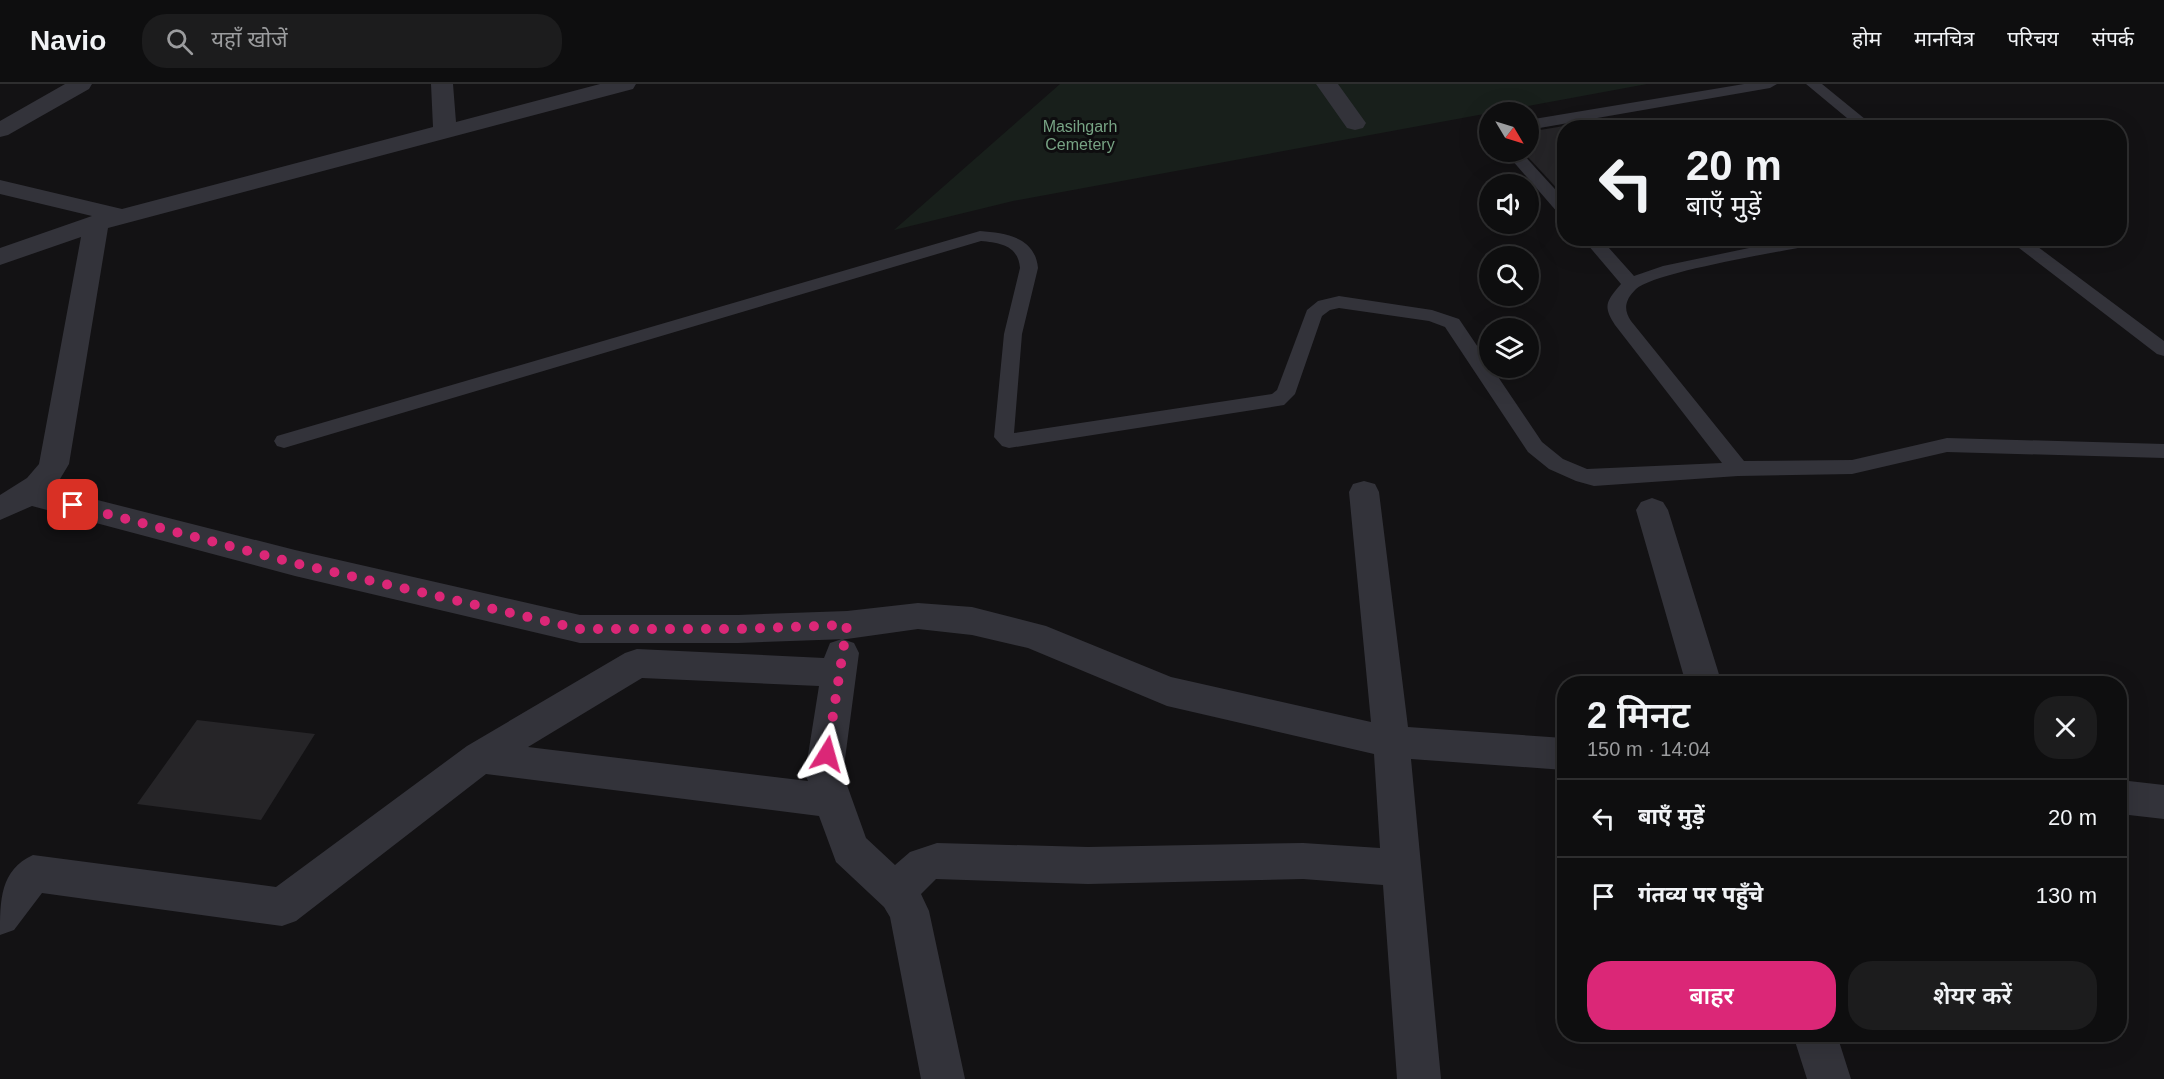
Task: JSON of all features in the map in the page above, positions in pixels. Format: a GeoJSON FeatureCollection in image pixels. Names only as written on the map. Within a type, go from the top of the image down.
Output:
{"type":"FeatureCollection","features":[{"type":"Feature","properties":{"kind":"street"},"geometry":{"type":"LineString","coordinates":[[0,130],[81,84]]}},
{"type":"Feature","properties":{"kind":"street"},"geometry":{"type":"LineString","coordinates":[[442,84],[445,130]]}},
{"type":"Feature","properties":{"kind":"street"},"geometry":{"type":"LineString","coordinates":[[0,257],[109,220],[445,130],[587,88],[625,84]]}},
{"type":"Feature","properties":{"kind":"street"},"geometry":{"type":"LineString","coordinates":[[1327,84],[1355,123]]}},
{"type":"Feature","properties":{"kind":"street"},"geometry":{"type":"LineString","coordinates":[[0,187],[109,220]]}},
{"type":"Feature","properties":{"kind":"street"},"geometry":{"type":"LineString","coordinates":[[14,501],[50,473],[57,455],[109,220]]}},
{"type":"Feature","properties":{"kind":"street"},"geometry":{"type":"LineString","coordinates":[[1364,492],[1391,742],[1419,1079]]}},
{"type":"Feature","properties":{"kind":"street"},"geometry":{"type":"LineString","coordinates":[[14,501],[580,629],[738,629],[847,625],[918,616],[972,621],[1034,636],[1167,691],[1391,742],[1557,754]]}},
{"type":"Feature","properties":{"kind":"street"},"geometry":{"type":"LineString","coordinates":[[1652,510],[1702,676]]}},
{"type":"Feature","properties":{"kind":"street"},"geometry":{"type":"LineString","coordinates":[[847,625],[824,774],[850,849],[898,894],[909,911],[943,1079]]}},
{"type":"Feature","properties":{"kind":"street"},"geometry":{"type":"LineString","coordinates":[[0,916],[33,873],[282,907],[480,757],[638,663],[839,673]]}},
{"type":"Feature","properties":{"kind":"street"},"geometry":{"type":"LineString","coordinates":[[480,757],[834,801]]}},
{"type":"Feature","properties":{"kind":"street"},"geometry":{"type":"LineString","coordinates":[[2127,798],[2164,802]]}},
{"type":"Feature","properties":{"kind":"street"},"geometry":{"type":"LineString","coordinates":[[898,894],[915,870],[926,863],[937,861],[1138,865],[1303,860],[1370,864],[1402,869]]}},
{"type":"Feature","properties":{"kind":"street"},"geometry":{"type":"LineString","coordinates":[[1817,1042],[1829,1079]]}},
{"type":"Feature","properties":{"kind":"lane"},"geometry":{"type":"LineString","coordinates":[[1558,120],[1770,84]]}},
{"type":"Feature","properties":{"kind":"lane"},"geometry":{"type":"LineString","coordinates":[[1813,84],[1859,120]]}},
{"type":"Feature","properties":{"kind":"lane"},"geometry":{"type":"LineString","coordinates":[[1539,123],[1557,120]]}},
{"type":"Feature","properties":{"kind":"lane"},"geometry":{"type":"LineString","coordinates":[[1522,162],[1557,202]]}},
{"type":"Feature","properties":{"kind":"lane"},"geometry":{"type":"LineString","coordinates":[[284,441],[981,236],[1012,242],[1025,250],[1029,257],[1029,268],[1012,334],[1004,437],[1009,441],[1277,400],[1285,394],[1314,314],[1324,305],[1350,302],[1444,319],[1456,326],[1535,447],[1567,470],[1594,478],[1738,469],[1852,466],[1947,445],[2164,451]]}},
{"type":"Feature","properties":{"kind":"lane"},"geometry":{"type":"LineString","coordinates":[[1597,246],[1631,284]]}},
{"type":"Feature","properties":{"kind":"lane"},"geometry":{"type":"LineString","coordinates":[[1738,469],[1620,319],[1616,312],[1617,301],[1631,284],[1663,271],[1786,246]]}},
{"type":"Feature","properties":{"kind":"lane"},"geometry":{"type":"LineString","coordinates":[[2025,246],[2164,350]]}},
{"type":"Feature","properties":{"kind":"green space","name":"Masihgarh Cemetery"},"geometry":{"type":"Polygon","coordinates":[[[1060,84],[1647,84],[1539,104],[1539,102],[1479,102],[1479,115],[1013,201],[894,230],[1060,84]]]}},
{"type":"Feature","properties":{"kind":"building"},"geometry":{"type":"Polygon","coordinates":[[[1557,127],[1557,188],[1533,162],[1539,162],[1539,130],[1557,127]]]}},
{"type":"Feature","properties":{"kind":"building"},"geometry":{"type":"Polygon","coordinates":[[[197,720],[315,734],[261,820],[137,804],[197,720]]]}},
{"type":"Feature","properties":{"kind":"route"},"geometry":{"type":"LineString","coordinates":[[73,505],[294,563],[580,629],[738,629],[847,625],[827,754]]}}]}
